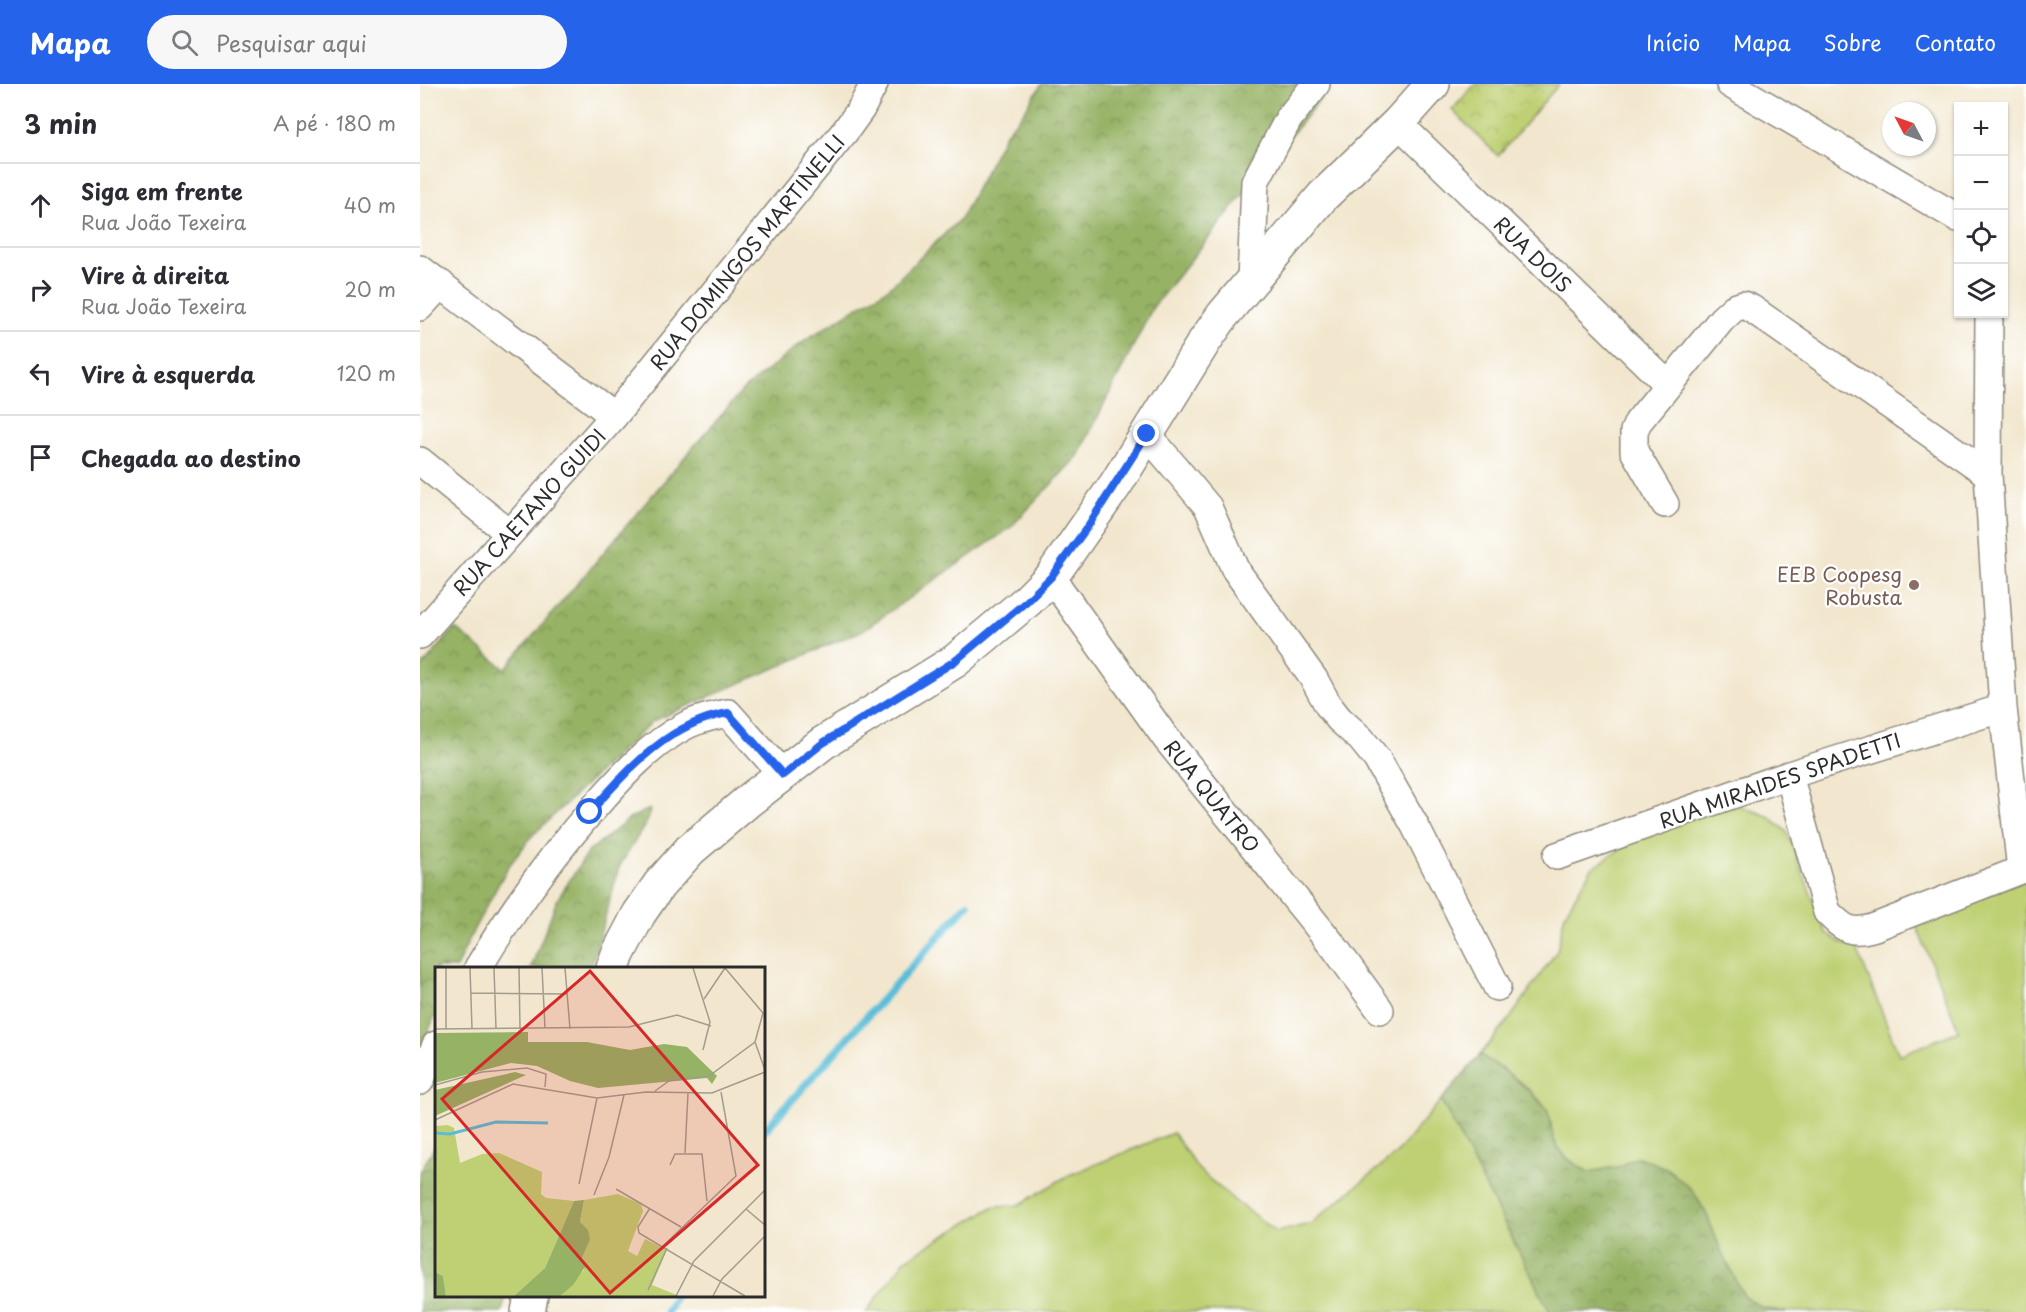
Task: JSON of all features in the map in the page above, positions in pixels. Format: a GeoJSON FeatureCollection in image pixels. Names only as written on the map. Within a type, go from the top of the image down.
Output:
{"type":"FeatureCollection","features":[{"type":"Feature","properties":{"kind":"street","name":"RUA DOMINGOS MARTINELLI"},"geometry":{"type":"LineString","coordinates":[[614,416],[846,130],[874,84]]}},
{"type":"Feature","properties":{"kind":"street"},"geometry":{"type":"LineString","coordinates":[[1251,282],[1256,182],[1279,134],[1316,84]]}},
{"type":"Feature","properties":{"kind":"street"},"geometry":{"type":"LineString","coordinates":[[614,967],[639,914],[659,885],[690,850],[748,801],[823,743],[955,661],[1027,601],[1051,577],[1088,526],[1223,315],[1323,196],[1398,123],[1433,84]]}},
{"type":"Feature","properties":{"kind":"street"},"geometry":{"type":"LineString","coordinates":[[1730,84],[1954,215]]}},
{"type":"Feature","properties":{"kind":"street","name":"RUA DOIS"},"geometry":{"type":"LineString","coordinates":[[1398,123],[1668,384]]}},
{"type":"Feature","properties":{"kind":"street"},"geometry":{"type":"LineString","coordinates":[[420,307],[430,276],[614,416]]}},
{"type":"Feature","properties":{"kind":"street"},"geometry":{"type":"LineString","coordinates":[[1665,504],[1634,451],[1634,431],[1638,422],[1668,384],[1727,314],[1739,306],[1747,306],[1988,474]]}},
{"type":"Feature","properties":{"kind":"street"},"geometry":{"type":"LineString","coordinates":[[1789,775],[1827,912],[1839,924],[1850,930],[1861,932],[2023,869],[2003,708],[1988,474],[1989,318]]}},
{"type":"Feature","properties":{"kind":"street","name":"RUA CAETANO GUIDI"},"geometry":{"type":"LineString","coordinates":[[420,635],[614,416]]}},
{"type":"Feature","properties":{"kind":"street"},"geometry":{"type":"LineString","coordinates":[[1147,434],[1208,507],[1235,569],[1314,679],[1328,705],[1377,759],[1414,824],[1497,987]]}},
{"type":"Feature","properties":{"kind":"street"},"geometry":{"type":"LineString","coordinates":[[420,461],[509,533]]}},
{"type":"Feature","properties":{"kind":"street","name":"RUA QUATRO"},"geometry":{"type":"LineString","coordinates":[[1051,577],[1165,737],[1335,948],[1380,1010]]}},
{"type":"Feature","properties":{"kind":"street","name":"RUA MIRAIDES SPADETTI"},"geometry":{"type":"LineString","coordinates":[[1557,856],[1789,775],[2003,708]]}},
{"type":"Feature","properties":{"kind":"street"},"geometry":{"type":"LineString","coordinates":[[479,967],[526,892],[559,849],[619,779],[668,736],[709,716],[728,713],[783,775]]}},
{"type":"Feature","properties":{"kind":"street"},"geometry":{"type":"LineString","coordinates":[[420,1081],[435,1047]]}},
{"type":"Feature","properties":{"kind":"street"},"geometry":{"type":"LineString","coordinates":[[528,1312],[531,1297]]}},
{"type":"Feature","properties":{"kind":"green space"},"geometry":{"type":"Polygon","coordinates":[[[1042,84],[1332,84],[1153,307],[1078,456],[1010,528],[863,630],[653,721],[532,836],[508,867],[474,929],[456,967],[435,967],[435,1015],[420,1052],[420,669],[455,628],[505,669],[744,389],[805,340],[889,288],[961,218],[1005,134],[1023,113],[1042,84]]]}},
{"type":"Feature","properties":{"kind":"green space"},"geometry":{"type":"Polygon","coordinates":[[[1475,84],[1559,84],[1498,156],[1452,110],[1475,84]]]}},
{"type":"Feature","properties":{"kind":"green space"},"geometry":{"type":"Polygon","coordinates":[[[1733,803],[1770,817],[1787,832],[1826,933],[1843,944],[1855,944],[1899,1055],[1959,1031],[1916,925],[2026,878],[2026,1312],[1786,1312],[1762,1308],[1744,1296],[1721,1251],[1706,1213],[1692,1190],[1666,1168],[1638,1157],[1618,1167],[1588,1172],[1576,1165],[1557,1146],[1548,1113],[1541,1103],[1517,1080],[1480,1055],[1511,1017],[1557,951],[1565,913],[1592,868],[1637,838],[1733,803]]]}},
{"type":"Feature","properties":{"kind":"green space"},"geometry":{"type":"Polygon","coordinates":[[[650,809],[648,820],[619,867],[591,967],[531,967],[557,900],[588,852],[632,817],[650,809]]]}},
{"type":"Feature","properties":{"kind":"green space"},"geometry":{"type":"Polygon","coordinates":[[[1480,1055],[1534,1095],[1547,1111],[1557,1146],[1566,1157],[1582,1169],[1588,1172],[1618,1167],[1638,1157],[1666,1168],[1692,1190],[1706,1213],[1721,1251],[1744,1296],[1762,1308],[1786,1312],[1550,1312],[1441,1100],[1480,1055]]]}},
{"type":"Feature","properties":{"kind":"green space"},"geometry":{"type":"Polygon","coordinates":[[[1441,1100],[1550,1312],[866,1312],[906,1259],[994,1206],[1019,1205],[1067,1176],[1173,1133],[1199,1170],[1235,1201],[1277,1232],[1310,1224],[1396,1154],[1441,1100]]]}},
{"type":"Feature","properties":{"kind":"green space"},"geometry":{"type":"Polygon","coordinates":[[[435,1146],[435,1297],[506,1297],[502,1312],[420,1312],[420,1172],[435,1146]]]}},
{"type":"Feature","properties":{"kind":"waterway"},"geometry":{"type":"LineString","coordinates":[[765,1130],[968,904]]}},
{"type":"Feature","properties":{"kind":"waterway"},"geometry":{"type":"LineString","coordinates":[[667,1312],[674,1297]]}},
{"type":"Feature","properties":{"kind":"place","name":"EEB Coopesg Robusta"},"geometry":{"type":"Point","coordinates":[1914,585]}},
{"type":"Feature","properties":{"kind":"route"},"geometry":{"type":"LineString","coordinates":[[590,812],[619,779],[668,736],[709,716],[728,713],[783,775],[823,743],[955,661],[1027,601],[1051,577],[1088,526],[1147,434]]}}]}
